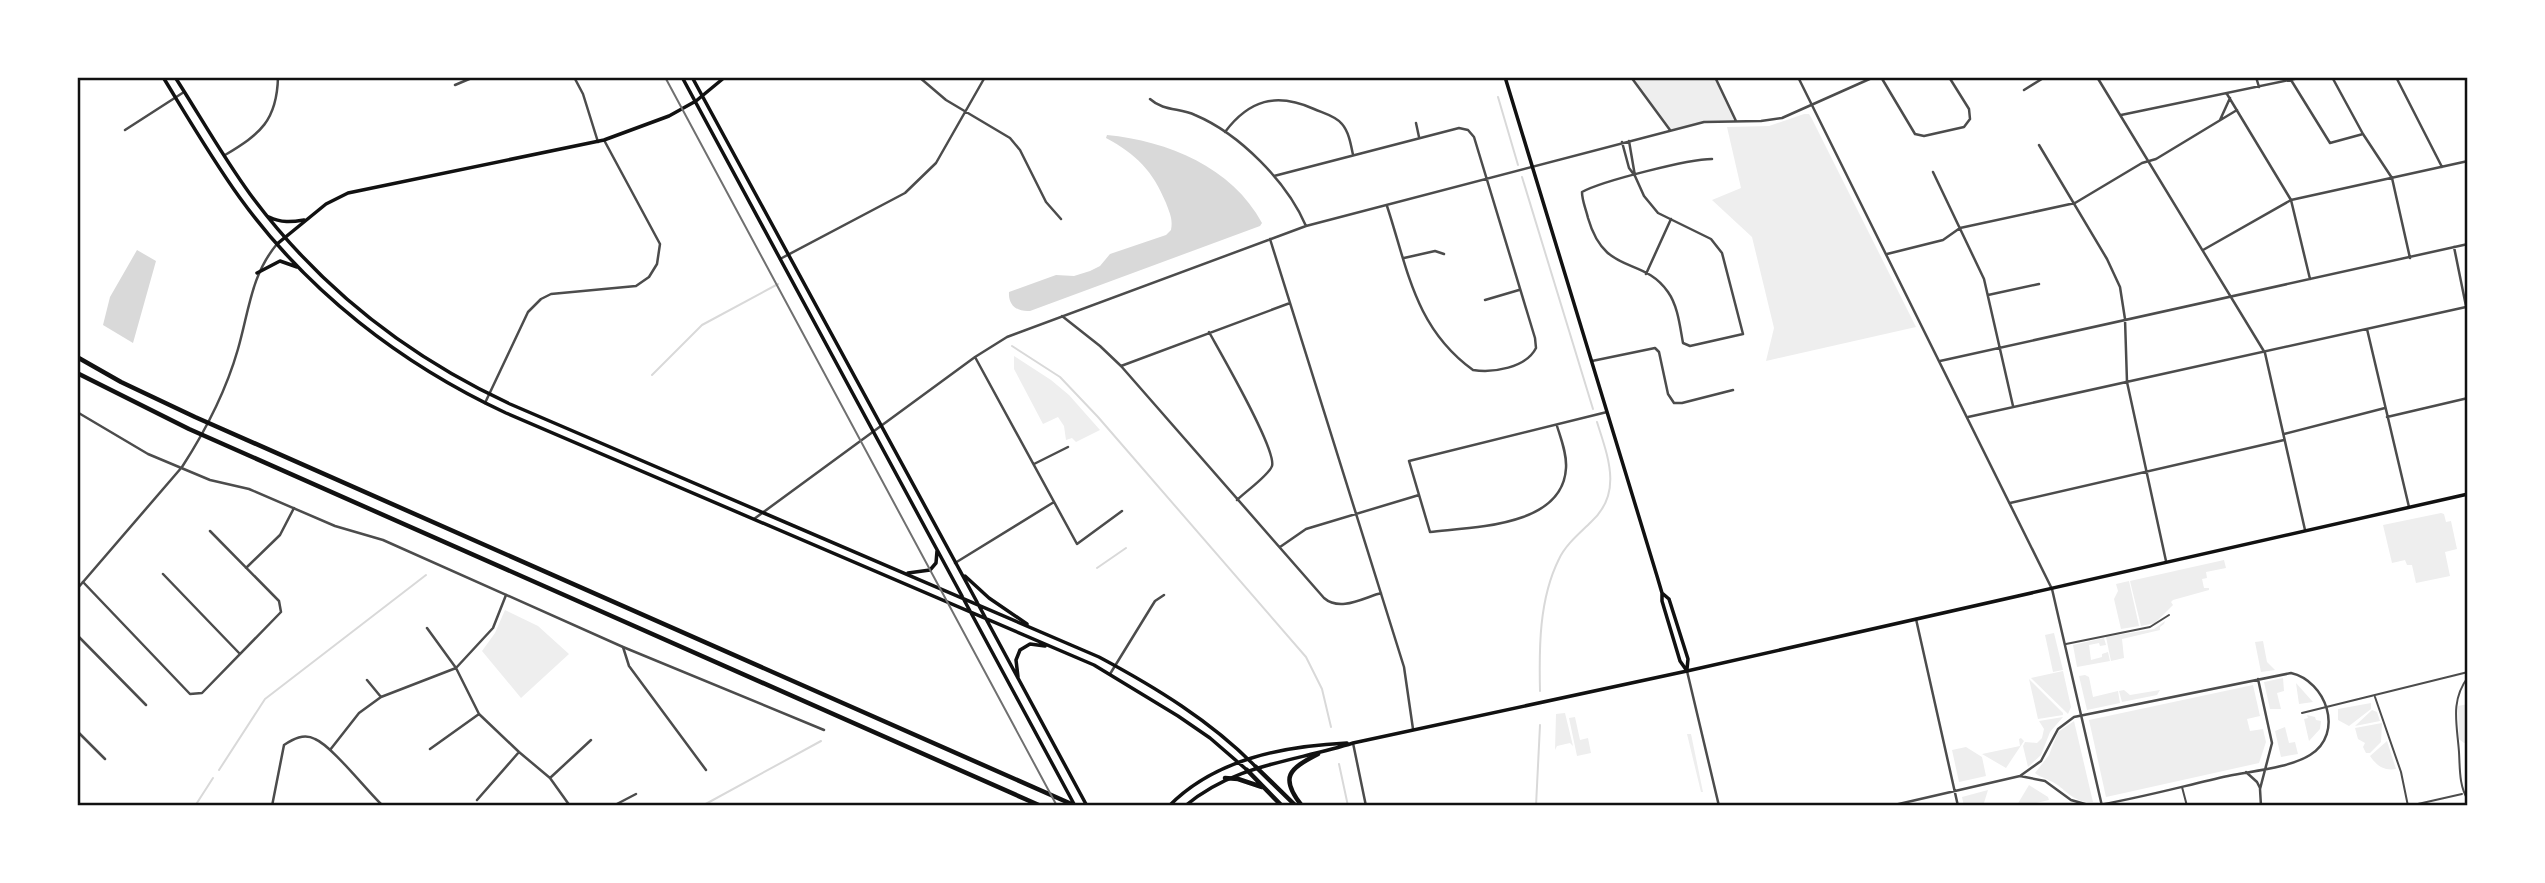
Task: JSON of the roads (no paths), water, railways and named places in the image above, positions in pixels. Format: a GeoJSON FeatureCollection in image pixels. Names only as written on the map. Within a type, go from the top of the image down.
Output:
{"type":"FeatureCollection","features":[{"type":"Feature","properties":{"kind":"highway"},"geometry":{"type":"LineString","coordinates":[[77,357],[121,382],[195,417],[1076,806]]}},
{"type":"Feature","properties":{"kind":"highway"},"geometry":{"type":"LineString","coordinates":[[77,373],[188,429],[1041,806]]}},
{"type":"Feature","properties":{"kind":"highway"},"geometry":{"type":"LineString","coordinates":[[1302,806],[1289,788],[1290,775],[1295,766],[1318,754]]}},
{"type":"Feature","properties":{"kind":"highway"},"geometry":{"type":"LineString","coordinates":[[1256,767],[1296,806]]}},
{"type":"Feature","properties":{"kind":"highway"},"geometry":{"type":"LineString","coordinates":[[1247,770],[1282,806]]}},
{"type":"Feature","properties":{"kind":"highway"},"geometry":{"type":"LineString","coordinates":[[1226,778],[1266,788]]}},
{"type":"Feature","properties":{"kind":"main road"},"geometry":{"type":"LineString","coordinates":[[163,77],[240,197],[298,267],[340,307],[381,340],[444,381],[485,403],[1054,647],[1110,674],[1195,727],[1247,770]]}},
{"type":"Feature","properties":{"kind":"main road"},"geometry":{"type":"LineString","coordinates":[[175,77],[224,155],[284,237],[337,291],[387,332],[449,373],[489,394],[977,602],[1115,665],[1201,719],[1256,767]]}},
{"type":"Feature","properties":{"kind":"main road"},"geometry":{"type":"LineString","coordinates":[[682,77],[1076,806]]}},
{"type":"Feature","properties":{"kind":"main road"},"geometry":{"type":"LineString","coordinates":[[692,77],[1087,806]]}},
{"type":"Feature","properties":{"kind":"main road"},"geometry":{"type":"LineString","coordinates":[[277,244],[326,204],[348,193],[598,142],[644,127],[682,109],[725,77]]}},
{"type":"Feature","properties":{"kind":"main road"},"geometry":{"type":"LineString","coordinates":[[1504,77],[1662,593],[1680,661],[1687,671]]}},
{"type":"Feature","properties":{"kind":"main road"},"geometry":{"type":"LineString","coordinates":[[267,216],[276,221],[304,220]]}},
{"type":"Feature","properties":{"kind":"main road"},"geometry":{"type":"LineString","coordinates":[[257,273],[280,261],[298,267]]}},
{"type":"Feature","properties":{"kind":"main road"},"geometry":{"type":"LineString","coordinates":[[1185,806],[1205,790],[1247,770],[1353,743],[1687,671],[2468,494]]}},
{"type":"Feature","properties":{"kind":"main road"},"geometry":{"type":"LineString","coordinates":[[908,573],[930,570],[936,563],[937,549]]}},
{"type":"Feature","properties":{"kind":"main road"},"geometry":{"type":"LineString","coordinates":[[960,572],[980,591],[1027,624]]}},
{"type":"Feature","properties":{"kind":"main road"},"geometry":{"type":"LineString","coordinates":[[1662,593],[1669,599],[1680,632],[1688,659],[1687,671]]}},
{"type":"Feature","properties":{"kind":"main road"},"geometry":{"type":"LineString","coordinates":[[1018,679],[1017,657],[1022,648],[1034,644],[1054,647]]}},
{"type":"Feature","properties":{"kind":"main road"},"geometry":{"type":"LineString","coordinates":[[1169,806],[1194,784],[1238,762],[1313,745],[1353,743]]}},
{"type":"Feature","properties":{"kind":"street"},"geometry":{"type":"LineString","coordinates":[[224,155],[255,137],[266,125],[275,106],[278,77]]}},
{"type":"Feature","properties":{"kind":"street"},"geometry":{"type":"LineString","coordinates":[[455,85],[474,77]]}},
{"type":"Feature","properties":{"kind":"street"},"geometry":{"type":"LineString","coordinates":[[574,77],[583,94],[598,142]]}},
{"type":"Feature","properties":{"kind":"street"},"geometry":{"type":"LineString","coordinates":[[919,77],[946,100],[1010,138],[1020,150],[1046,202],[1061,219]]}},
{"type":"Feature","properties":{"kind":"street"},"geometry":{"type":"LineString","coordinates":[[780,259],[905,193],[936,163],[985,77]]}},
{"type":"Feature","properties":{"kind":"street"},"geometry":{"type":"LineString","coordinates":[[1631,77],[1670,130]]}},
{"type":"Feature","properties":{"kind":"street"},"geometry":{"type":"LineString","coordinates":[[1715,77],[1736,121]]}},
{"type":"Feature","properties":{"kind":"street"},"geometry":{"type":"LineString","coordinates":[[1798,77],[2052,589],[2101,805]]}},
{"type":"Feature","properties":{"kind":"street"},"geometry":{"type":"LineString","coordinates":[[754,519],[975,357],[1007,337],[1306,226],[1704,122],[1782,118],[1874,77]]}},
{"type":"Feature","properties":{"kind":"street"},"geometry":{"type":"LineString","coordinates":[[1881,77],[1915,134],[1924,135],[1964,127],[1970,119],[1969,108],[1949,77]]}},
{"type":"Feature","properties":{"kind":"street"},"geometry":{"type":"LineString","coordinates":[[2024,90],[2045,77]]}},
{"type":"Feature","properties":{"kind":"street"},"geometry":{"type":"LineString","coordinates":[[2097,77],[2265,353],[2305,530]]}},
{"type":"Feature","properties":{"kind":"street"},"geometry":{"type":"LineString","coordinates":[[2256,77],[2259,87]]}},
{"type":"Feature","properties":{"kind":"street"},"geometry":{"type":"LineString","coordinates":[[2121,116],[2229,96],[2304,77]]}},
{"type":"Feature","properties":{"kind":"street"},"geometry":{"type":"LineString","coordinates":[[2332,77],[2392,178],[2410,258]]}},
{"type":"Feature","properties":{"kind":"street"},"geometry":{"type":"LineString","coordinates":[[2396,77],[2442,167]]}},
{"type":"Feature","properties":{"kind":"street"},"geometry":{"type":"LineString","coordinates":[[2291,80],[2330,144],[2364,134]]}},
{"type":"Feature","properties":{"kind":"street"},"geometry":{"type":"LineString","coordinates":[[125,130],[185,92]]}},
{"type":"Feature","properties":{"kind":"street"},"geometry":{"type":"LineString","coordinates":[[2229,96],[2291,200],[2311,279]]}},
{"type":"Feature","properties":{"kind":"street"},"geometry":{"type":"LineString","coordinates":[[2220,120],[2229,96]]}},
{"type":"Feature","properties":{"kind":"street"},"geometry":{"type":"LineString","coordinates":[[1150,99],[1157,106],[1195,115],[1255,156],[1297,205],[1306,226]]}},
{"type":"Feature","properties":{"kind":"street"},"geometry":{"type":"LineString","coordinates":[[1224,133],[1236,118],[1250,107],[1267,101],[1297,101],[1333,117],[1342,124],[1348,133],[1353,155]]}},
{"type":"Feature","properties":{"kind":"street"},"geometry":{"type":"LineString","coordinates":[[1887,254],[1943,240],[1960,228],[2075,203],[2237,110]]}},
{"type":"Feature","properties":{"kind":"street"},"geometry":{"type":"LineString","coordinates":[[1416,124],[1419,137]]}},
{"type":"Feature","properties":{"kind":"street"},"geometry":{"type":"LineString","coordinates":[[1274,176],[1419,137],[1459,128],[1468,130],[1475,138],[1535,338],[1536,348],[1532,354],[1518,364],[1482,371],[1473,369],[1458,359],[1429,326],[1421,311],[1387,205]]}},
{"type":"Feature","properties":{"kind":"street"},"geometry":{"type":"LineString","coordinates":[[485,403],[528,312],[541,299],[551,294],[636,286],[649,277],[657,264],[660,244],[604,140]]}},
{"type":"Feature","properties":{"kind":"street"},"geometry":{"type":"LineString","coordinates":[[1629,141],[1635,176]]}},
{"type":"Feature","properties":{"kind":"street"},"geometry":{"type":"LineString","coordinates":[[1622,142],[1629,168],[1635,176],[1649,205],[1711,239],[1723,253],[1743,334],[1690,346],[1683,343],[1671,296],[1661,284],[1617,260],[1600,246],[1591,229],[1582,192],[1635,176],[1694,161],[1712,159]]}},
{"type":"Feature","properties":{"kind":"street"},"geometry":{"type":"LineString","coordinates":[[2039,145],[2116,277],[2125,319],[2127,382],[2166,562]]}},
{"type":"Feature","properties":{"kind":"street"},"geometry":{"type":"LineString","coordinates":[[2203,250],[2291,200],[2468,161]]}},
{"type":"Feature","properties":{"kind":"street"},"geometry":{"type":"LineString","coordinates":[[1933,172],[1984,279],[2013,406]]}},
{"type":"Feature","properties":{"kind":"street"},"geometry":{"type":"LineString","coordinates":[[1646,274],[1671,219]]}},
{"type":"Feature","properties":{"kind":"street"},"geometry":{"type":"LineString","coordinates":[[1270,239],[1404,667],[1414,731]]}},
{"type":"Feature","properties":{"kind":"street"},"geometry":{"type":"LineString","coordinates":[[77,589],[182,467],[204,430],[228,380],[238,351],[257,273],[277,244]]}},
{"type":"Feature","properties":{"kind":"street"},"geometry":{"type":"LineString","coordinates":[[1940,361],[2468,244]]}},
{"type":"Feature","properties":{"kind":"street"},"geometry":{"type":"LineString","coordinates":[[2454,247],[2468,316]]}},
{"type":"Feature","properties":{"kind":"street"},"geometry":{"type":"LineString","coordinates":[[1404,258],[1435,251],[1444,254]]}},
{"type":"Feature","properties":{"kind":"street"},"geometry":{"type":"LineString","coordinates":[[1988,295],[2039,284]]}},
{"type":"Feature","properties":{"kind":"street"},"geometry":{"type":"LineString","coordinates":[[1485,300],[1520,290]]}},
{"type":"Feature","properties":{"kind":"street"},"geometry":{"type":"LineString","coordinates":[[1121,366],[1290,303]]}},
{"type":"Feature","properties":{"kind":"street"},"geometry":{"type":"LineString","coordinates":[[1968,417],[2466,307]]}},
{"type":"Feature","properties":{"kind":"street"},"geometry":{"type":"LineString","coordinates":[[1062,316],[1121,366],[1329,602],[1342,605],[1381,593]]}},
{"type":"Feature","properties":{"kind":"street"},"geometry":{"type":"LineString","coordinates":[[2367,330],[2409,507]]}},
{"type":"Feature","properties":{"kind":"street"},"geometry":{"type":"LineString","coordinates":[[1209,332],[1273,458],[1271,469],[1237,500]]}},
{"type":"Feature","properties":{"kind":"street"},"geometry":{"type":"LineString","coordinates":[[1592,361],[1655,348],[1659,352],[1668,394],[1674,403],[1733,390]]}},
{"type":"Feature","properties":{"kind":"street"},"geometry":{"type":"LineString","coordinates":[[975,357],[1077,544],[1122,511]]}},
{"type":"Feature","properties":{"kind":"street"},"geometry":{"type":"LineString","coordinates":[[2387,417],[2468,398]]}},
{"type":"Feature","properties":{"kind":"street"},"geometry":{"type":"LineString","coordinates":[[2284,433],[2385,408]]}},
{"type":"Feature","properties":{"kind":"street"},"geometry":{"type":"LineString","coordinates":[[77,412],[148,454],[210,480],[249,489],[335,526],[383,540],[623,647],[824,730]]}},
{"type":"Feature","properties":{"kind":"street"},"geometry":{"type":"LineString","coordinates":[[1558,426],[1567,464],[1564,480],[1553,498],[1536,511],[1506,523],[1430,532],[1409,461],[1607,412]]}},
{"type":"Feature","properties":{"kind":"street"},"geometry":{"type":"LineString","coordinates":[[2010,503],[2285,440]]}},
{"type":"Feature","properties":{"kind":"street"},"geometry":{"type":"LineString","coordinates":[[1034,464],[1068,447]]}},
{"type":"Feature","properties":{"kind":"street"},"geometry":{"type":"LineString","coordinates":[[1280,547],[1306,528],[1419,495]]}},
{"type":"Feature","properties":{"kind":"street"},"geometry":{"type":"LineString","coordinates":[[956,563],[1054,501]]}},
{"type":"Feature","properties":{"kind":"street"},"geometry":{"type":"LineString","coordinates":[[246,568],[280,535],[294,509]]}},
{"type":"Feature","properties":{"kind":"street"},"geometry":{"type":"LineString","coordinates":[[83,582],[190,694],[202,693],[281,612],[282,607],[210,531]]}},
{"type":"Feature","properties":{"kind":"street"},"geometry":{"type":"LineString","coordinates":[[163,574],[240,654]]}},
{"type":"Feature","properties":{"kind":"street"},"geometry":{"type":"LineString","coordinates":[[330,750],[359,713],[381,697],[456,668],[493,628],[506,595]]}},
{"type":"Feature","properties":{"kind":"street"},"geometry":{"type":"LineString","coordinates":[[1110,674],[1151,607],[1164,595]]}},
{"type":"Feature","properties":{"kind":"street"},"geometry":{"type":"LineString","coordinates":[[2065,645],[2150,627],[2169,615]]}},
{"type":"Feature","properties":{"kind":"street"},"geometry":{"type":"LineString","coordinates":[[1916,619],[1958,806]]}},
{"type":"Feature","properties":{"kind":"street"},"geometry":{"type":"LineString","coordinates":[[427,628],[456,668],[479,714],[550,778],[570,806]]}},
{"type":"Feature","properties":{"kind":"street"},"geometry":{"type":"LineString","coordinates":[[77,635],[146,705]]}},
{"type":"Feature","properties":{"kind":"street"},"geometry":{"type":"LineString","coordinates":[[623,647],[629,666],[706,770]]}},
{"type":"Feature","properties":{"kind":"street"},"geometry":{"type":"LineString","coordinates":[[1687,671],[1718,806]]}},
{"type":"Feature","properties":{"kind":"street"},"geometry":{"type":"LineString","coordinates":[[2302,713],[2468,672]]}},
{"type":"Feature","properties":{"kind":"street"},"geometry":{"type":"LineString","coordinates":[[1890,806],[2020,776],[2041,761],[2061,726],[2082,716],[2280,674],[2298,675],[2311,682],[2327,707],[2327,733],[2313,753],[2297,760],[2101,805],[2082,804],[2071,800],[2045,781],[2020,776]]}},
{"type":"Feature","properties":{"kind":"street"},"geometry":{"type":"LineString","coordinates":[[2468,677],[2458,694],[2455,716],[2458,764],[2464,794],[2468,800]]}},
{"type":"Feature","properties":{"kind":"street"},"geometry":{"type":"LineString","coordinates":[[2258,679],[2272,743],[2260,789]]}},
{"type":"Feature","properties":{"kind":"street"},"geometry":{"type":"LineString","coordinates":[[367,680],[381,697]]}},
{"type":"Feature","properties":{"kind":"street"},"geometry":{"type":"LineString","coordinates":[[2375,696],[2401,772],[2408,806],[2464,794]]}},
{"type":"Feature","properties":{"kind":"street"},"geometry":{"type":"LineString","coordinates":[[430,749],[479,714]]}},
{"type":"Feature","properties":{"kind":"street"},"geometry":{"type":"LineString","coordinates":[[77,731],[105,759]]}},
{"type":"Feature","properties":{"kind":"street"},"geometry":{"type":"LineString","coordinates":[[271,806],[284,746],[295,738],[306,737],[316,739],[330,750],[383,806]]}},
{"type":"Feature","properties":{"kind":"street"},"geometry":{"type":"LineString","coordinates":[[550,778],[591,740]]}},
{"type":"Feature","properties":{"kind":"street"},"geometry":{"type":"LineString","coordinates":[[1353,743],[1366,806]]}},
{"type":"Feature","properties":{"kind":"street"},"geometry":{"type":"LineString","coordinates":[[477,800],[519,752]]}},
{"type":"Feature","properties":{"kind":"street"},"geometry":{"type":"LineString","coordinates":[[2246,772],[2258,782],[2261,806]]}},
{"type":"Feature","properties":{"kind":"street"},"geometry":{"type":"LineString","coordinates":[[2182,786],[2187,806]]}},
{"type":"Feature","properties":{"kind":"street"},"geometry":{"type":"LineString","coordinates":[[613,806],[636,794]]}},
{"type":"Feature","properties":{"kind":"waterway"},"geometry":{"type":"LineString","coordinates":[[1498,97],[1518,165]]}},
{"type":"Feature","properties":{"kind":"waterway"},"geometry":{"type":"LineString","coordinates":[[1522,177],[1593,409]]}},
{"type":"Feature","properties":{"kind":"waterway"},"geometry":{"type":"LineString","coordinates":[[652,375],[702,325],[778,284]]}},
{"type":"Feature","properties":{"kind":"waterway"},"geometry":{"type":"LineString","coordinates":[[1012,346],[1060,377],[1098,417],[1306,657],[1322,689],[1331,727]]}},
{"type":"Feature","properties":{"kind":"waterway"},"geometry":{"type":"LineString","coordinates":[[1540,691],[1542,624],[1552,574],[1565,548],[1601,511],[1610,487],[1608,461],[1597,422]]}},
{"type":"Feature","properties":{"kind":"waterway"},"geometry":{"type":"LineString","coordinates":[[1097,568],[1126,548]]}},
{"type":"Feature","properties":{"kind":"waterway"},"geometry":{"type":"LineString","coordinates":[[219,770],[265,699],[426,575]]}},
{"type":"Feature","properties":{"kind":"waterway"},"geometry":{"type":"LineString","coordinates":[[1536,806],[1540,725]]}},
{"type":"Feature","properties":{"kind":"waterway"},"geometry":{"type":"LineString","coordinates":[[702,806],[821,741]]}},
{"type":"Feature","properties":{"kind":"waterway"},"geometry":{"type":"LineString","coordinates":[[1339,764],[1348,806]]}},
{"type":"Feature","properties":{"kind":"waterway"},"geometry":{"type":"LineString","coordinates":[[195,806],[213,778]]}},
{"type":"Feature","properties":{"kind":"railway"},"geometry":{"type":"LineString","coordinates":[[665,77],[1057,806]]}}]}
